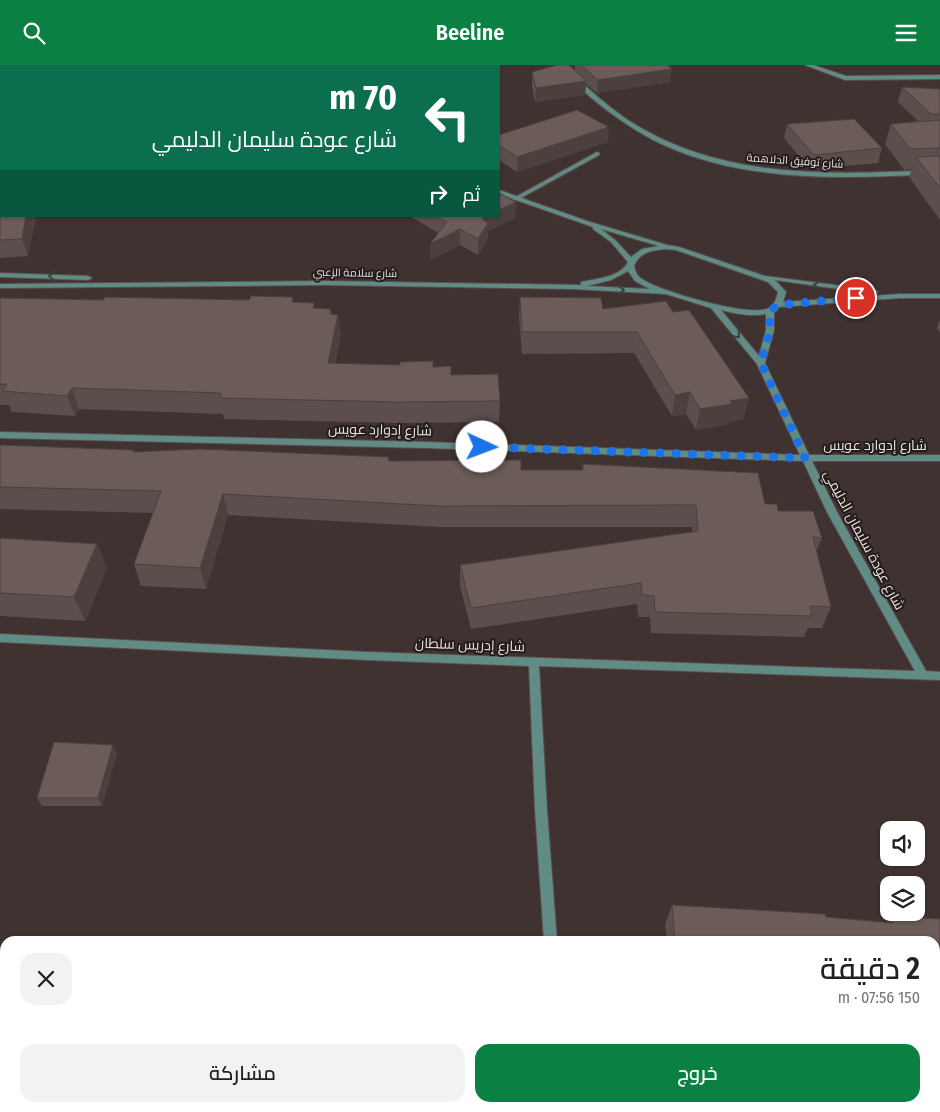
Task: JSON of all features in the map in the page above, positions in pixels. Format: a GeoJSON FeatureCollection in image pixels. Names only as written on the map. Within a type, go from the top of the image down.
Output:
{"type":"FeatureCollection","features":[{"type":"Feature","properties":{"kind":"street","name":"شارع توفيق الدلاهمة"},"geometry":{"type":"LineString","coordinates":[[559,65],[611,110],[633,126],[668,144],[700,157],[734,166],[807,174],[940,172]]}},
{"type":"Feature","properties":{"kind":"street"},"geometry":{"type":"LineString","coordinates":[[808,65],[845,78],[940,77]]}},
{"type":"Feature","properties":{"kind":"street"},"geometry":{"type":"LineString","coordinates":[[515,199],[597,154]]}},
{"type":"Feature","properties":{"kind":"street"},"geometry":{"type":"LineString","coordinates":[[500,192],[588,223],[677,248],[762,276],[900,295],[940,296]]}},
{"type":"Feature","properties":{"kind":"street"},"geometry":{"type":"LineString","coordinates":[[588,223],[613,241],[630,263],[633,275],[639,281],[669,293],[743,313],[900,295]]}},
{"type":"Feature","properties":{"kind":"street","name":"شارع سلامة الزعبي"},"geometry":{"type":"LineString","coordinates":[[573,287],[626,271],[637,255],[650,249],[677,248]]}},
{"type":"Feature","properties":{"kind":"street","name":"شارع سلامة الزعبي"},"geometry":{"type":"LineString","coordinates":[[0,275],[64,276],[136,283]]}},
{"type":"Feature","properties":{"kind":"street"},"geometry":{"type":"LineString","coordinates":[[761,363],[774,308],[782,292],[776,284],[762,276]]}},
{"type":"Feature","properties":{"kind":"street","name":"شارع سلامة الزعبي"},"geometry":{"type":"LineString","coordinates":[[0,286],[136,283],[573,287],[669,293]]}},
{"type":"Feature","properties":{"kind":"street","name":"شارع عودة سليمان الدليمي"},"geometry":{"type":"LineString","coordinates":[[714,306],[761,363],[832,512],[922,674]]}},
{"type":"Feature","properties":{"kind":"street","name":"شارع إدوارد عويس"},"geometry":{"type":"LineString","coordinates":[[0,435],[426,445],[805,458],[940,458]]}},
{"type":"Feature","properties":{"kind":"street","name":"شارع إدريس سلطان"},"geometry":{"type":"LineString","coordinates":[[0,638],[534,663],[940,676]]}},
{"type":"Feature","properties":{"kind":"street"},"geometry":{"type":"LineString","coordinates":[[534,663],[541,810],[551,936]]}},
{"type":"Feature","properties":{"kind":"building"},"geometry":{"type":"Polygon","coordinates":[[[557,65],[569,65],[586,81],[536,88],[532,72],[557,65]]]}},
{"type":"Feature","properties":{"kind":"building"},"geometry":{"type":"Polygon","coordinates":[[[581,65],[667,65],[672,69],[598,80],[581,65]]]}},
{"type":"Feature","properties":{"kind":"building"},"geometry":{"type":"Polygon","coordinates":[[[902,87],[940,89],[940,114],[931,114],[902,87]]]}},
{"type":"Feature","properties":{"kind":"building"},"geometry":{"type":"Polygon","coordinates":[[[577,110],[609,127],[517,157],[500,146],[500,135],[577,110]]]}},
{"type":"Feature","properties":{"kind":"building"},"geometry":{"type":"Polygon","coordinates":[[[854,119],[882,148],[814,155],[787,124],[854,119]]]}},
{"type":"Feature","properties":{"kind":"building"},"geometry":{"type":"Polygon","coordinates":[[[940,120],[940,148],[910,149],[891,124],[940,120]]]}},
{"type":"Feature","properties":{"kind":"building"},"geometry":{"type":"Polygon","coordinates":[[[940,156],[940,188],[916,157],[940,156]]]}},
{"type":"Feature","properties":{"kind":"building"},"geometry":{"type":"Polygon","coordinates":[[[500,194],[516,202],[500,210],[500,194]]]}},
{"type":"Feature","properties":{"kind":"building"},"geometry":{"type":"Polygon","coordinates":[[[0,217],[26,217],[22,239],[0,240],[0,217]]]}},
{"type":"Feature","properties":{"kind":"building"},"geometry":{"type":"Polygon","coordinates":[[[438,217],[485,217],[482,219],[488,223],[478,239],[460,229],[430,244],[447,222],[438,217]]]}},
{"type":"Feature","properties":{"kind":"building"},"geometry":{"type":"Polygon","coordinates":[[[251,296],[293,297],[292,302],[314,303],[313,308],[331,309],[330,314],[338,315],[328,363],[400,365],[400,362],[433,361],[433,367],[451,366],[451,375],[498,374],[500,401],[396,402],[220,398],[221,393],[72,388],[67,396],[3,391],[7,384],[0,384],[0,298],[103,300],[105,297],[249,300],[251,296]]]}},
{"type":"Feature","properties":{"kind":"building"},"geometry":{"type":"Polygon","coordinates":[[[520,297],[601,298],[603,309],[666,301],[673,312],[689,310],[749,398],[730,401],[732,404],[700,409],[690,392],[675,395],[637,332],[522,332],[520,297]]]}},
{"type":"Feature","properties":{"kind":"building"},"geometry":{"type":"Polygon","coordinates":[[[0,445],[134,450],[133,452],[200,449],[389,457],[388,461],[521,460],[521,470],[583,470],[583,464],[758,473],[765,504],[777,504],[778,511],[813,511],[822,538],[813,537],[831,607],[810,606],[812,616],[655,612],[654,596],[642,595],[641,583],[471,608],[460,565],[698,531],[696,505],[439,506],[223,494],[200,568],[134,564],[161,491],[0,487],[0,445]]]}},
{"type":"Feature","properties":{"kind":"building"},"geometry":{"type":"Polygon","coordinates":[[[0,538],[97,544],[74,597],[0,593],[0,538]]]}},
{"type":"Feature","properties":{"kind":"building"},"geometry":{"type":"Polygon","coordinates":[[[54,742],[113,745],[98,798],[37,798],[54,742]]]}},
{"type":"Feature","properties":{"kind":"building"},"geometry":{"type":"Polygon","coordinates":[[[672,905],[825,914],[826,917],[893,923],[892,921],[925,921],[925,918],[940,919],[940,936],[675,936],[672,905]]]}},
{"type":"Feature","properties":{"kind":"route"},"geometry":{"type":"LineString","coordinates":[[482,447],[805,458],[761,363],[770,330],[770,311],[778,305],[856,298]]}}]}
